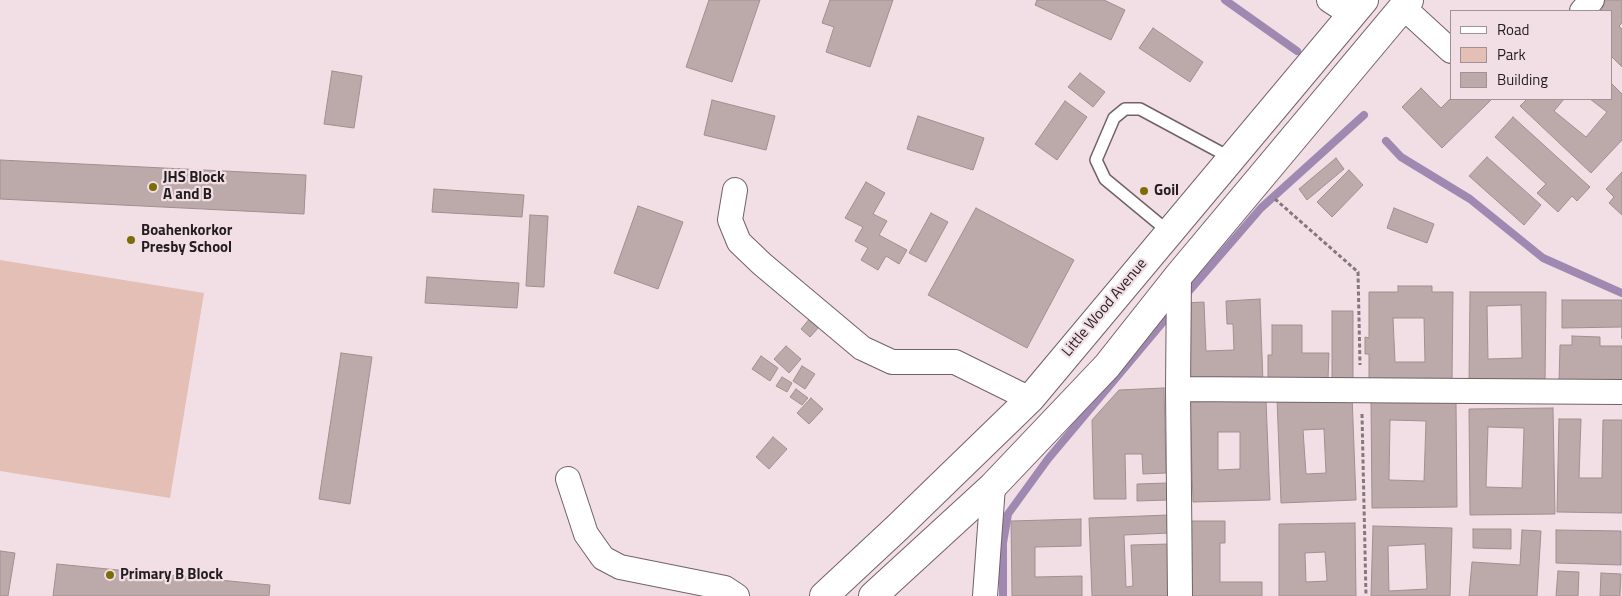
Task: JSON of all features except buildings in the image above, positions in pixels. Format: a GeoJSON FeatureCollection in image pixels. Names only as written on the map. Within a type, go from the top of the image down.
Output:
{"type":"FeatureCollection","features":[{"type":"Feature","properties":{"kind":"highway"},"geometry":{"type":"LineString","coordinates":[[873,596],[992,486],[1107,366],[1179,275],[1406,4]]}},
{"type":"Feature","properties":{"kind":"highway","name":"Little Wood Avenue"},"geometry":{"type":"LineString","coordinates":[[824,596],[1030,399],[1358,7]]}},
{"type":"Feature","properties":{"kind":"street"},"geometry":{"type":"LineString","coordinates":[[1329,0],[1358,7]]}},
{"type":"Feature","properties":{"kind":"street"},"geometry":{"type":"LineString","coordinates":[[1583,10],[1592,0]]}},
{"type":"Feature","properties":{"kind":"street"},"geometry":{"type":"LineString","coordinates":[[1406,4],[1450,50]]}},
{"type":"Feature","properties":{"kind":"street"},"geometry":{"type":"LineString","coordinates":[[735,190],[730,220],[740,242],[762,264],[862,348],[892,362],[955,362],[1030,399]]}},
{"type":"Feature","properties":{"kind":"street"},"geometry":{"type":"LineString","coordinates":[[1179,275],[1180,596]]}},
{"type":"Feature","properties":{"kind":"street"},"geometry":{"type":"LineString","coordinates":[[1178,389],[1622,392]]}},
{"type":"Feature","properties":{"kind":"street"},"geometry":{"type":"LineString","coordinates":[[568,479],[586,534],[603,558],[620,567],[725,588],[737,596]]}},
{"type":"Feature","properties":{"kind":"street"},"geometry":{"type":"LineString","coordinates":[[985,596],[992,486]]}},
{"type":"Feature","properties":{"kind":"lane"},"geometry":{"type":"LineString","coordinates":[[1169,232],[1105,179],[1096,160],[1114,118],[1125,109],[1140,109],[1231,158]]}},
{"type":"Feature","properties":{"kind":"green space"},"geometry":{"type":"Polygon","coordinates":[[[0,260],[204,293],[170,498],[0,471],[0,260]]]}},
{"type":"Feature","properties":{"kind":"waterway"},"geometry":{"type":"LineString","coordinates":[[1225,0],[1297,51]]}},
{"type":"Feature","properties":{"kind":"waterway"},"geometry":{"type":"LineString","coordinates":[[1184,297],[1261,208],[1364,115]]}},
{"type":"Feature","properties":{"kind":"waterway"},"geometry":{"type":"LineString","coordinates":[[1386,141],[1401,157],[1470,199],[1543,258],[1622,293]]}},
{"type":"Feature","properties":{"kind":"waterway"},"geometry":{"type":"LineString","coordinates":[[1003,596],[1003,543],[1008,514],[1048,459],[1174,309]]}},
{"type":"Feature","properties":{"kind":"place","name":"JHS Block A and B"},"geometry":{"type":"Point","coordinates":[153,187]}},
{"type":"Feature","properties":{"kind":"place","name":"Goil"},"geometry":{"type":"Point","coordinates":[1144,191]}},
{"type":"Feature","properties":{"kind":"place","name":"Boahenkorkor Presby School"},"geometry":{"type":"Point","coordinates":[131,240]}},
{"type":"Feature","properties":{"kind":"place","name":"Primary B Block"},"geometry":{"type":"Point","coordinates":[110,575]}}]}
